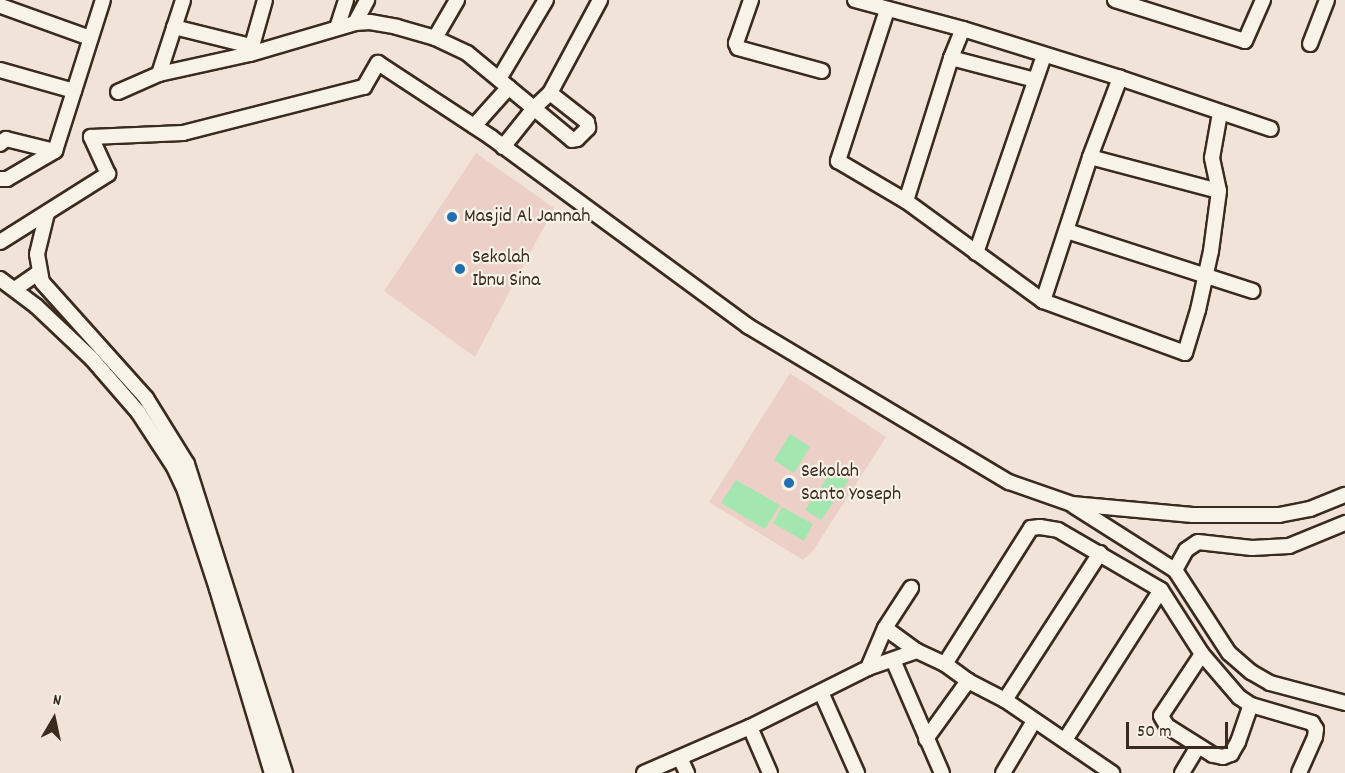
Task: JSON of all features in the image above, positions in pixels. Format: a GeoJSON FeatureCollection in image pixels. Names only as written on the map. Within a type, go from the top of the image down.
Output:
{"type":"FeatureCollection","features":[{"type":"Feature","properties":{"kind":"street"},"geometry":{"type":"LineString","coordinates":[[0,179],[7,179],[55,151],[103,0]]}},
{"type":"Feature","properties":{"kind":"street"},"geometry":{"type":"LineString","coordinates":[[159,74],[183,0]]}},
{"type":"Feature","properties":{"kind":"street"},"geometry":{"type":"LineString","coordinates":[[251,50],[265,0]]}},
{"type":"Feature","properties":{"kind":"street"},"geometry":{"type":"LineString","coordinates":[[337,28],[346,0]]}},
{"type":"Feature","properties":{"kind":"street"},"geometry":{"type":"LineString","coordinates":[[355,22],[367,0]]}},
{"type":"Feature","properties":{"kind":"street"},"geometry":{"type":"LineString","coordinates":[[435,38],[457,0]]}},
{"type":"Feature","properties":{"kind":"street"},"geometry":{"type":"LineString","coordinates":[[474,126],[504,83],[546,0]]}},
{"type":"Feature","properties":{"kind":"street"},"geometry":{"type":"LineString","coordinates":[[751,0],[736,43],[738,48],[822,71]]}},
{"type":"Feature","properties":{"kind":"street"},"geometry":{"type":"LineString","coordinates":[[855,0],[1120,78],[1272,129]]}},
{"type":"Feature","properties":{"kind":"street"},"geometry":{"type":"LineString","coordinates":[[1115,0],[1245,41],[1263,0]]}},
{"type":"Feature","properties":{"kind":"street"},"geometry":{"type":"LineString","coordinates":[[1310,44],[1327,0]]}},
{"type":"Feature","properties":{"kind":"street"},"geometry":{"type":"LineString","coordinates":[[503,147],[535,107],[550,93],[597,1]]}},
{"type":"Feature","properties":{"kind":"street"},"geometry":{"type":"LineString","coordinates":[[1,6],[90,38]]}},
{"type":"Feature","properties":{"kind":"street"},"geometry":{"type":"LineString","coordinates":[[887,10],[838,161],[906,201],[1043,301],[1185,353],[1206,274],[1219,191],[1212,158],[1220,113]]}},
{"type":"Feature","properties":{"kind":"street"},"geometry":{"type":"LineString","coordinates":[[118,92],[159,74],[355,22],[397,27],[435,38],[467,53],[535,107],[572,140],[577,140],[588,128],[588,122],[550,93]]}},
{"type":"Feature","properties":{"kind":"street"},"geometry":{"type":"LineString","coordinates":[[174,27],[251,50]]}},
{"type":"Feature","properties":{"kind":"street"},"geometry":{"type":"LineString","coordinates":[[906,201],[951,58],[963,30]]}},
{"type":"Feature","properties":{"kind":"street"},"geometry":{"type":"LineString","coordinates":[[976,254],[1044,55]]}},
{"type":"Feature","properties":{"kind":"street"},"geometry":{"type":"LineString","coordinates":[[951,58],[1035,80]]}},
{"type":"Feature","properties":{"kind":"street"},"geometry":{"type":"LineString","coordinates":[[0,242],[108,174],[92,137],[183,133],[364,87],[378,63],[474,126],[747,326],[1009,482],[1072,504],[1175,570],[1229,652],[1251,672],[1270,683],[1345,703]]}},
{"type":"Feature","properties":{"kind":"street"},"geometry":{"type":"LineString","coordinates":[[0,70],[74,91]]}},
{"type":"Feature","properties":{"kind":"street"},"geometry":{"type":"LineString","coordinates":[[1043,301],[1090,157],[1120,78]]}},
{"type":"Feature","properties":{"kind":"street"},"geometry":{"type":"LineString","coordinates":[[0,144],[6,139],[55,151]]}},
{"type":"Feature","properties":{"kind":"street"},"geometry":{"type":"LineString","coordinates":[[1090,157],[1219,191]]}},
{"type":"Feature","properties":{"kind":"street"},"geometry":{"type":"LineString","coordinates":[[47,213],[38,254],[39,272],[48,291],[146,398],[187,464],[285,773]]}},
{"type":"Feature","properties":{"kind":"street"},"geometry":{"type":"LineString","coordinates":[[1067,231],[1253,291]]}},
{"type":"Feature","properties":{"kind":"street"},"geometry":{"type":"LineString","coordinates":[[15,289],[39,272]]}},
{"type":"Feature","properties":{"kind":"street"},"geometry":{"type":"LineString","coordinates":[[0,279],[15,289],[92,359],[138,412],[174,467],[185,491],[210,567],[272,773]]}},
{"type":"Feature","properties":{"kind":"street"},"geometry":{"type":"LineString","coordinates":[[1072,504],[1193,515],[1279,515],[1310,509],[1345,495]]}},
{"type":"Feature","properties":{"kind":"street"},"geometry":{"type":"LineString","coordinates":[[1175,570],[1186,550],[1198,542],[1252,548],[1289,546],[1345,523]]}},
{"type":"Feature","properties":{"kind":"street"},"geometry":{"type":"LineString","coordinates":[[945,663],[1031,528],[1040,526],[1058,530],[1161,590],[1202,654],[1239,697],[1251,705],[1296,717],[1315,727],[1315,737],[1299,773]]}},
{"type":"Feature","properties":{"kind":"street"},"geometry":{"type":"LineString","coordinates":[[1005,700],[1101,553]]}},
{"type":"Feature","properties":{"kind":"street"},"geometry":{"type":"LineString","coordinates":[[868,668],[885,628],[911,588]]}},
{"type":"Feature","properties":{"kind":"street"},"geometry":{"type":"LineString","coordinates":[[1065,740],[1161,590]]}},
{"type":"Feature","properties":{"kind":"street"},"geometry":{"type":"LineString","coordinates":[[885,628],[917,651],[945,663],[968,681],[1005,700],[1065,740],[1096,769],[1112,773]]}},
{"type":"Feature","properties":{"kind":"street"},"geometry":{"type":"LineString","coordinates":[[644,773],[750,727],[868,668],[917,651]]}},
{"type":"Feature","properties":{"kind":"street"},"geometry":{"type":"LineString","coordinates":[[1202,654],[1161,716],[1167,726],[1214,755],[1223,757],[1231,754],[1251,705]]}},
{"type":"Feature","properties":{"kind":"street"},"geometry":{"type":"LineString","coordinates":[[893,660],[942,773]]}},
{"type":"Feature","properties":{"kind":"street"},"geometry":{"type":"LineString","coordinates":[[926,739],[968,681]]}},
{"type":"Feature","properties":{"kind":"street"},"geometry":{"type":"LineString","coordinates":[[821,692],[857,773]]}},
{"type":"Feature","properties":{"kind":"street"},"geometry":{"type":"LineString","coordinates":[[1003,773],[1034,720]]}},
{"type":"Feature","properties":{"kind":"street"},"geometry":{"type":"LineString","coordinates":[[750,727],[770,773]]}},
{"type":"Feature","properties":{"kind":"street"},"geometry":{"type":"LineString","coordinates":[[1182,773],[1198,746]]}},
{"type":"Feature","properties":{"kind":"street"},"geometry":{"type":"LineString","coordinates":[[680,758],[687,773]]}},
{"type":"Feature","properties":{"kind":"shaded area","name":"Sekolah Ibnu Sina"},"geometry":{"type":"Polygon","coordinates":[[[476,153],[554,208],[475,357],[384,291],[476,153]]]}},
{"type":"Feature","properties":{"kind":"shaded area","name":"Sekolah Santo Yoseph"},"geometry":{"type":"Polygon","coordinates":[[[790,373],[886,437],[813,551],[803,560],[709,502],[790,373]]]}},
{"type":"Feature","properties":{"kind":"green space"},"geometry":{"type":"Polygon","coordinates":[[[790,434],[810,447],[794,473],[774,460],[790,434]]]}},
{"type":"Feature","properties":{"kind":"green space"},"geometry":{"type":"Polygon","coordinates":[[[832,471],[849,480],[821,520],[805,510],[832,471]]]}},
{"type":"Feature","properties":{"kind":"green space"},"geometry":{"type":"Polygon","coordinates":[[[736,480],[780,505],[765,529],[721,503],[736,480]]]}},
{"type":"Feature","properties":{"kind":"green space"},"geometry":{"type":"Polygon","coordinates":[[[782,507],[813,524],[804,541],[773,523],[782,507]]]}},
{"type":"Feature","properties":{"kind":"place","name":"Masjid Al Jannah"},"geometry":{"type":"Point","coordinates":[452,217]}},
{"type":"Feature","properties":{"kind":"place","name":"Sekolah Ibnu Sina"},"geometry":{"type":"Point","coordinates":[460,269]}},
{"type":"Feature","properties":{"kind":"place","name":"Sekolah Santo Yoseph"},"geometry":{"type":"Point","coordinates":[789,483]}}]}
